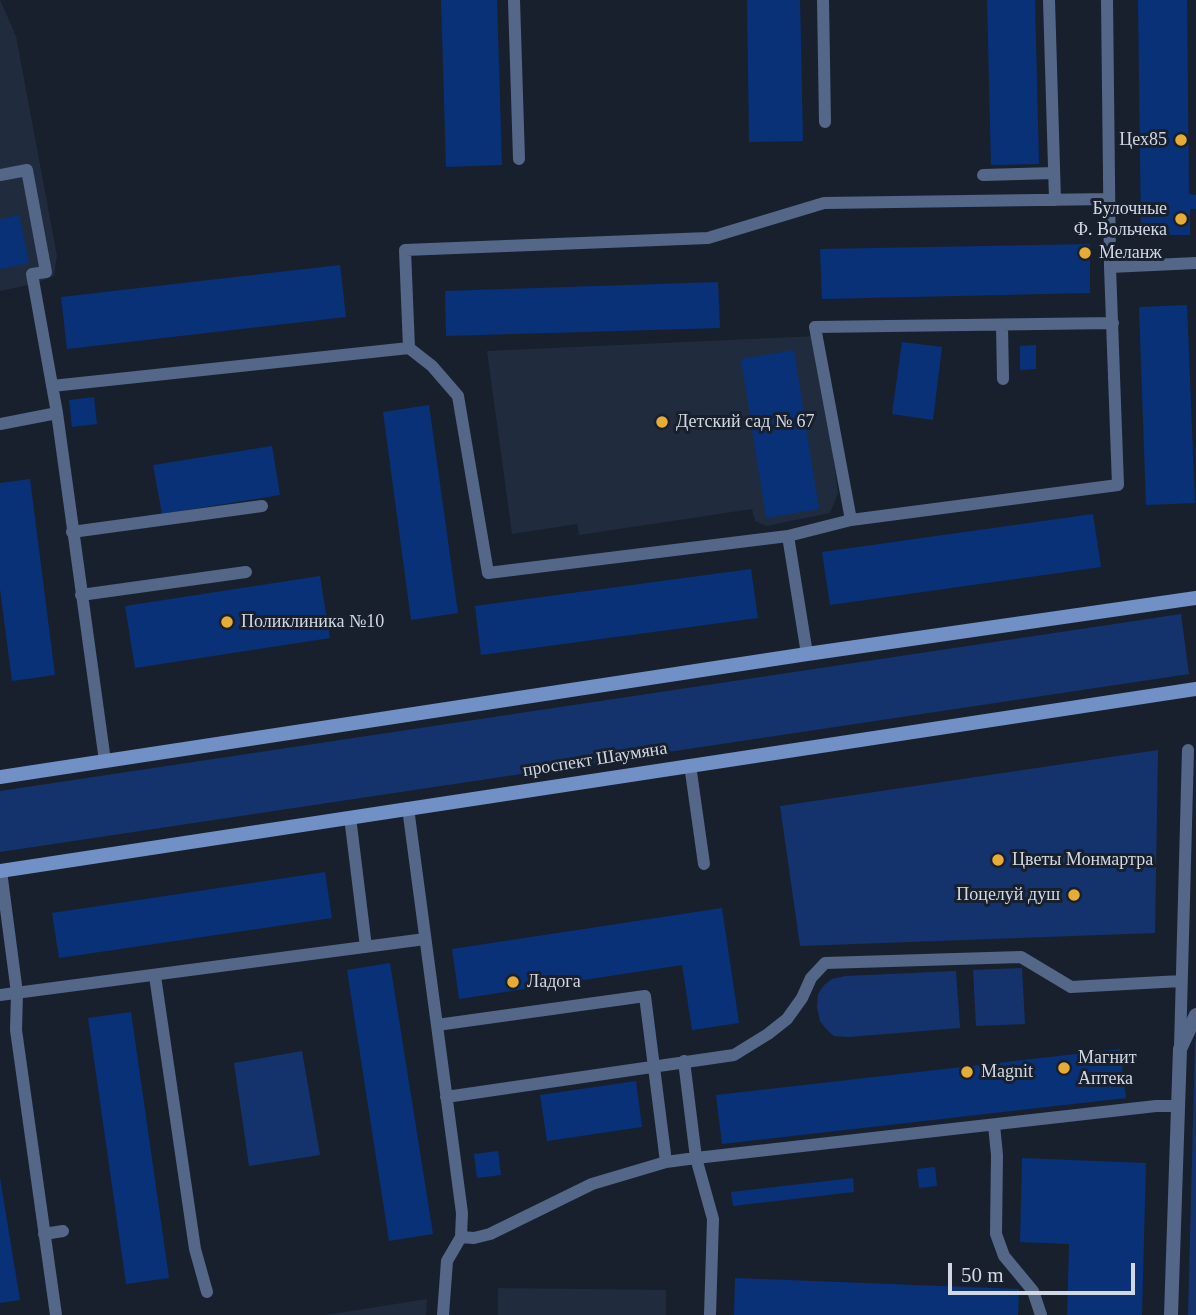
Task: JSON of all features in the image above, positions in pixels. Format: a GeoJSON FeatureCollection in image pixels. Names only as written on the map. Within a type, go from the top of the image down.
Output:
{"type":"FeatureCollection","features":[{"type":"Feature","properties":{"kind":"street"},"geometry":{"type":"LineString","coordinates":[[0,777],[807,654],[1196,598]]}},
{"type":"Feature","properties":{"kind":"street","name":"проспект Шаумяна"},"geometry":{"type":"LineString","coordinates":[[1,871],[1196,690]]}},
{"type":"Feature","properties":{"kind":"street"},"geometry":{"type":"LineString","coordinates":[[1171,1315],[1180,1049],[1196,1015]]}},
{"type":"Feature","properties":{"kind":"lane"},"geometry":{"type":"LineString","coordinates":[[514,0],[519,159]]}},
{"type":"Feature","properties":{"kind":"lane"},"geometry":{"type":"LineString","coordinates":[[823,0],[825,122]]}},
{"type":"Feature","properties":{"kind":"lane"},"geometry":{"type":"LineString","coordinates":[[1049,0],[1055,200]]}},
{"type":"Feature","properties":{"kind":"lane"},"geometry":{"type":"LineString","coordinates":[[52,386],[409,348],[432,366],[458,396],[488,573],[788,536],[851,520],[1118,485],[1110,267],[1107,0]]}},
{"type":"Feature","properties":{"kind":"lane"},"geometry":{"type":"LineString","coordinates":[[0,175],[27,170],[46,272],[32,274],[57,413],[105,761]]}},
{"type":"Feature","properties":{"kind":"lane"},"geometry":{"type":"LineString","coordinates":[[983,175],[1054,173]]}},
{"type":"Feature","properties":{"kind":"lane"},"geometry":{"type":"LineString","coordinates":[[409,348],[405,250],[708,238],[824,203],[1110,199]]}},
{"type":"Feature","properties":{"kind":"lane"},"geometry":{"type":"LineString","coordinates":[[1110,267],[1196,263]]}},
{"type":"Feature","properties":{"kind":"lane"},"geometry":{"type":"LineString","coordinates":[[851,520],[815,327],[1114,323]]}},
{"type":"Feature","properties":{"kind":"lane"},"geometry":{"type":"LineString","coordinates":[[1002,325],[1003,379]]}},
{"type":"Feature","properties":{"kind":"lane"},"geometry":{"type":"LineString","coordinates":[[0,424],[57,413]]}},
{"type":"Feature","properties":{"kind":"lane"},"geometry":{"type":"LineString","coordinates":[[72,532],[262,506]]}},
{"type":"Feature","properties":{"kind":"lane"},"geometry":{"type":"LineString","coordinates":[[788,536],[807,654]]}},
{"type":"Feature","properties":{"kind":"lane"},"geometry":{"type":"LineString","coordinates":[[81,595],[246,572]]}},
{"type":"Feature","properties":{"kind":"lane"},"geometry":{"type":"LineString","coordinates":[[1180,1049],[1188,750]]}},
{"type":"Feature","properties":{"kind":"lane"},"geometry":{"type":"LineString","coordinates":[[690,765],[704,864]]}},
{"type":"Feature","properties":{"kind":"lane"},"geometry":{"type":"LineString","coordinates":[[408,808],[462,1213],[461,1237],[447,1261],[443,1315]]}},
{"type":"Feature","properties":{"kind":"lane"},"geometry":{"type":"LineString","coordinates":[[350,817],[366,947]]}},
{"type":"Feature","properties":{"kind":"lane"},"geometry":{"type":"LineString","coordinates":[[1,871],[17,993],[16,1030],[56,1315]]}},
{"type":"Feature","properties":{"kind":"lane"},"geometry":{"type":"LineString","coordinates":[[0,995],[425,939]]}},
{"type":"Feature","properties":{"kind":"lane"},"geometry":{"type":"LineString","coordinates":[[446,1097],[734,1055],[788,1019],[811,978],[825,963],[1021,957],[1071,987],[1181,981]]}},
{"type":"Feature","properties":{"kind":"lane"},"geometry":{"type":"LineString","coordinates":[[155,976],[195,1249],[208,1292]]}},
{"type":"Feature","properties":{"kind":"lane"},"geometry":{"type":"LineString","coordinates":[[436,1025],[645,996],[666,1162]]}},
{"type":"Feature","properties":{"kind":"lane"},"geometry":{"type":"LineString","coordinates":[[684,1061],[696,1158],[713,1219],[710,1315]]}},
{"type":"Feature","properties":{"kind":"lane"},"geometry":{"type":"LineString","coordinates":[[461,1237],[474,1238],[491,1234],[593,1184],[666,1162],[1156,1106],[1178,1106]]}},
{"type":"Feature","properties":{"kind":"lane"},"geometry":{"type":"LineString","coordinates":[[994,1125],[997,1155],[996,1234],[1004,1256],[1033,1291],[1041,1315]]}},
{"type":"Feature","properties":{"kind":"lane"},"geometry":{"type":"LineString","coordinates":[[44,1234],[64,1231]]}},
{"type":"Feature","properties":{"kind":"shaded area"},"geometry":{"type":"Polygon","coordinates":[[[0,0],[16,36],[57,256],[54,276],[0,291],[0,0]]]}},
{"type":"Feature","properties":{"kind":"shaded area","name":"Детский сад № 67"},"geometry":{"type":"Polygon","coordinates":[[[817,336],[838,493],[830,513],[766,526],[755,521],[752,509],[579,535],[577,524],[512,534],[487,351],[817,336]]]}},
{"type":"Feature","properties":{"kind":"shaded area"},"geometry":{"type":"Polygon","coordinates":[[[1181,614],[1189,674],[0,852],[0,791],[1181,614]]]}},
{"type":"Feature","properties":{"kind":"shaded area"},"geometry":{"type":"Polygon","coordinates":[[[1158,750],[1155,933],[800,946],[780,806],[1158,750]]]}},
{"type":"Feature","properties":{"kind":"shaded area"},"geometry":{"type":"Polygon","coordinates":[[[1022,968],[1025,1024],[976,1026],[973,970],[1022,968]]]}},
{"type":"Feature","properties":{"kind":"shaded area"},"geometry":{"type":"Polygon","coordinates":[[[956,971],[960,1028],[849,1037],[834,1036],[820,1021],[818,994],[832,979],[845,976],[956,971]]]}},
{"type":"Feature","properties":{"kind":"shaded area"},"geometry":{"type":"Polygon","coordinates":[[[1196,1038],[1196,1315],[1188,1315],[1195,1043],[1196,1038]]]}},
{"type":"Feature","properties":{"kind":"shaded area"},"geometry":{"type":"Polygon","coordinates":[[[302,1051],[320,1155],[249,1166],[234,1063],[302,1051]]]}},
{"type":"Feature","properties":{"kind":"shaded area"},"geometry":{"type":"Polygon","coordinates":[[[498,1288],[666,1290],[666,1315],[498,1315],[498,1288]]]}},
{"type":"Feature","properties":{"kind":"shaded area"},"geometry":{"type":"Polygon","coordinates":[[[427,1299],[426,1315],[326,1315],[427,1299]]]}},
{"type":"Feature","properties":{"kind":"building"},"geometry":{"type":"Polygon","coordinates":[[[441,0],[497,0],[502,165],[446,167],[441,0]]]}},
{"type":"Feature","properties":{"kind":"building"},"geometry":{"type":"Polygon","coordinates":[[[747,0],[800,0],[803,141],[749,142],[747,0]]]}},
{"type":"Feature","properties":{"kind":"building"},"geometry":{"type":"Polygon","coordinates":[[[987,0],[1035,0],[1039,164],[991,165],[987,0]]]}},
{"type":"Feature","properties":{"kind":"building"},"geometry":{"type":"Polygon","coordinates":[[[1138,0],[1187,0],[1189,194],[1196,195],[1196,209],[1190,209],[1190,235],[1141,235],[1138,0]]]}},
{"type":"Feature","properties":{"kind":"building"},"geometry":{"type":"Polygon","coordinates":[[[19,215],[29,263],[0,269],[0,219],[19,215]]]}},
{"type":"Feature","properties":{"kind":"building"},"geometry":{"type":"Polygon","coordinates":[[[1090,244],[1090,293],[822,299],[820,249],[1090,244]]]}},
{"type":"Feature","properties":{"kind":"building"},"geometry":{"type":"Polygon","coordinates":[[[340,265],[346,317],[67,349],[61,297],[340,265]]]}},
{"type":"Feature","properties":{"kind":"building"},"geometry":{"type":"Polygon","coordinates":[[[718,282],[720,328],[446,336],[445,291],[718,282]]]}},
{"type":"Feature","properties":{"kind":"building"},"geometry":{"type":"Polygon","coordinates":[[[1187,305],[1195,503],[1146,505],[1139,307],[1187,305]]]}},
{"type":"Feature","properties":{"kind":"building"},"geometry":{"type":"Polygon","coordinates":[[[902,342],[942,347],[933,420],[892,414],[902,342]]]}},
{"type":"Feature","properties":{"kind":"building"},"geometry":{"type":"Polygon","coordinates":[[[1036,345],[1036,369],[1020,370],[1020,346],[1036,345]]]}},
{"type":"Feature","properties":{"kind":"building"},"geometry":{"type":"Polygon","coordinates":[[[794,350],[819,509],[766,518],[741,359],[794,350]]]}},
{"type":"Feature","properties":{"kind":"building"},"geometry":{"type":"Polygon","coordinates":[[[94,397],[97,424],[72,427],[69,400],[94,397]]]}},
{"type":"Feature","properties":{"kind":"building"},"geometry":{"type":"Polygon","coordinates":[[[429,405],[458,613],[411,620],[383,412],[429,405]]]}},
{"type":"Feature","properties":{"kind":"building"},"geometry":{"type":"Polygon","coordinates":[[[272,446],[280,495],[162,514],[153,465],[272,446]]]}},
{"type":"Feature","properties":{"kind":"building"},"geometry":{"type":"Polygon","coordinates":[[[30,479],[55,675],[12,681],[0,589],[0,483],[30,479]]]}},
{"type":"Feature","properties":{"kind":"building"},"geometry":{"type":"Polygon","coordinates":[[[1093,514],[1101,567],[830,605],[822,552],[1093,514]]]}},
{"type":"Feature","properties":{"kind":"building"},"geometry":{"type":"Polygon","coordinates":[[[751,569],[758,618],[481,655],[475,606],[751,569]]]}},
{"type":"Feature","properties":{"kind":"building","name":"Поликлиника №10"},"geometry":{"type":"Polygon","coordinates":[[[320,576],[330,638],[135,668],[125,606],[320,576]]]}},
{"type":"Feature","properties":{"kind":"building"},"geometry":{"type":"Polygon","coordinates":[[[325,872],[332,918],[59,958],[52,913],[325,872]]]}},
{"type":"Feature","properties":{"kind":"building","name":"Ладога"},"geometry":{"type":"Polygon","coordinates":[[[722,908],[739,1023],[692,1030],[682,965],[459,999],[452,949],[722,908]]]}},
{"type":"Feature","properties":{"kind":"building"},"geometry":{"type":"Polygon","coordinates":[[[390,963],[433,1234],[389,1241],[347,970],[390,963]]]}},
{"type":"Feature","properties":{"kind":"building"},"geometry":{"type":"Polygon","coordinates":[[[131,1012],[169,1278],[126,1284],[88,1018],[131,1012]]]}},
{"type":"Feature","properties":{"kind":"building"},"geometry":{"type":"Polygon","coordinates":[[[1120,1049],[1126,1098],[722,1144],[716,1095],[1120,1049]]]}},
{"type":"Feature","properties":{"kind":"building"},"geometry":{"type":"Polygon","coordinates":[[[636,1081],[642,1127],[547,1141],[540,1095],[636,1081]]]}},
{"type":"Feature","properties":{"kind":"building"},"geometry":{"type":"Polygon","coordinates":[[[498,1151],[501,1175],[477,1178],[474,1154],[498,1151]]]}},
{"type":"Feature","properties":{"kind":"building"},"geometry":{"type":"Polygon","coordinates":[[[1022,1158],[1146,1163],[1142,1315],[1067,1315],[1069,1244],[1020,1242],[1022,1158]]]}},
{"type":"Feature","properties":{"kind":"building"},"geometry":{"type":"Polygon","coordinates":[[[935,1167],[937,1186],[919,1188],[917,1169],[935,1167]]]}},
{"type":"Feature","properties":{"kind":"building"},"geometry":{"type":"Polygon","coordinates":[[[0,1178],[20,1300],[0,1303],[0,1178]]]}},
{"type":"Feature","properties":{"kind":"building"},"geometry":{"type":"Polygon","coordinates":[[[853,1178],[854,1192],[733,1206],[731,1192],[853,1178]]]}},
{"type":"Feature","properties":{"kind":"building"},"geometry":{"type":"Polygon","coordinates":[[[735,1278],[1019,1289],[1018,1315],[734,1315],[735,1278]]]}},
{"type":"Feature","properties":{"kind":"place","name":"Цех85"},"geometry":{"type":"Point","coordinates":[1181,140]}},
{"type":"Feature","properties":{"kind":"place","name":"Булочные Ф. Вольчека"},"geometry":{"type":"Point","coordinates":[1181,219]}},
{"type":"Feature","properties":{"kind":"place","name":"Меланж"},"geometry":{"type":"Point","coordinates":[1085,253]}},
{"type":"Feature","properties":{"kind":"place","name":"Детский сад № 67"},"geometry":{"type":"Point","coordinates":[662,422]}},
{"type":"Feature","properties":{"kind":"place","name":"Поликлиника №10"},"geometry":{"type":"Point","coordinates":[227,622]}},
{"type":"Feature","properties":{"kind":"place","name":"Цветы Монмартра"},"geometry":{"type":"Point","coordinates":[998,860]}},
{"type":"Feature","properties":{"kind":"place","name":"Поцелуй душ"},"geometry":{"type":"Point","coordinates":[1074,895]}},
{"type":"Feature","properties":{"kind":"place","name":"Ладога"},"geometry":{"type":"Point","coordinates":[513,982]}},
{"type":"Feature","properties":{"kind":"place","name":"Магнит Аптека"},"geometry":{"type":"Point","coordinates":[1064,1068]}},
{"type":"Feature","properties":{"kind":"place","name":"Magnit"},"geometry":{"type":"Point","coordinates":[967,1072]}}]}
